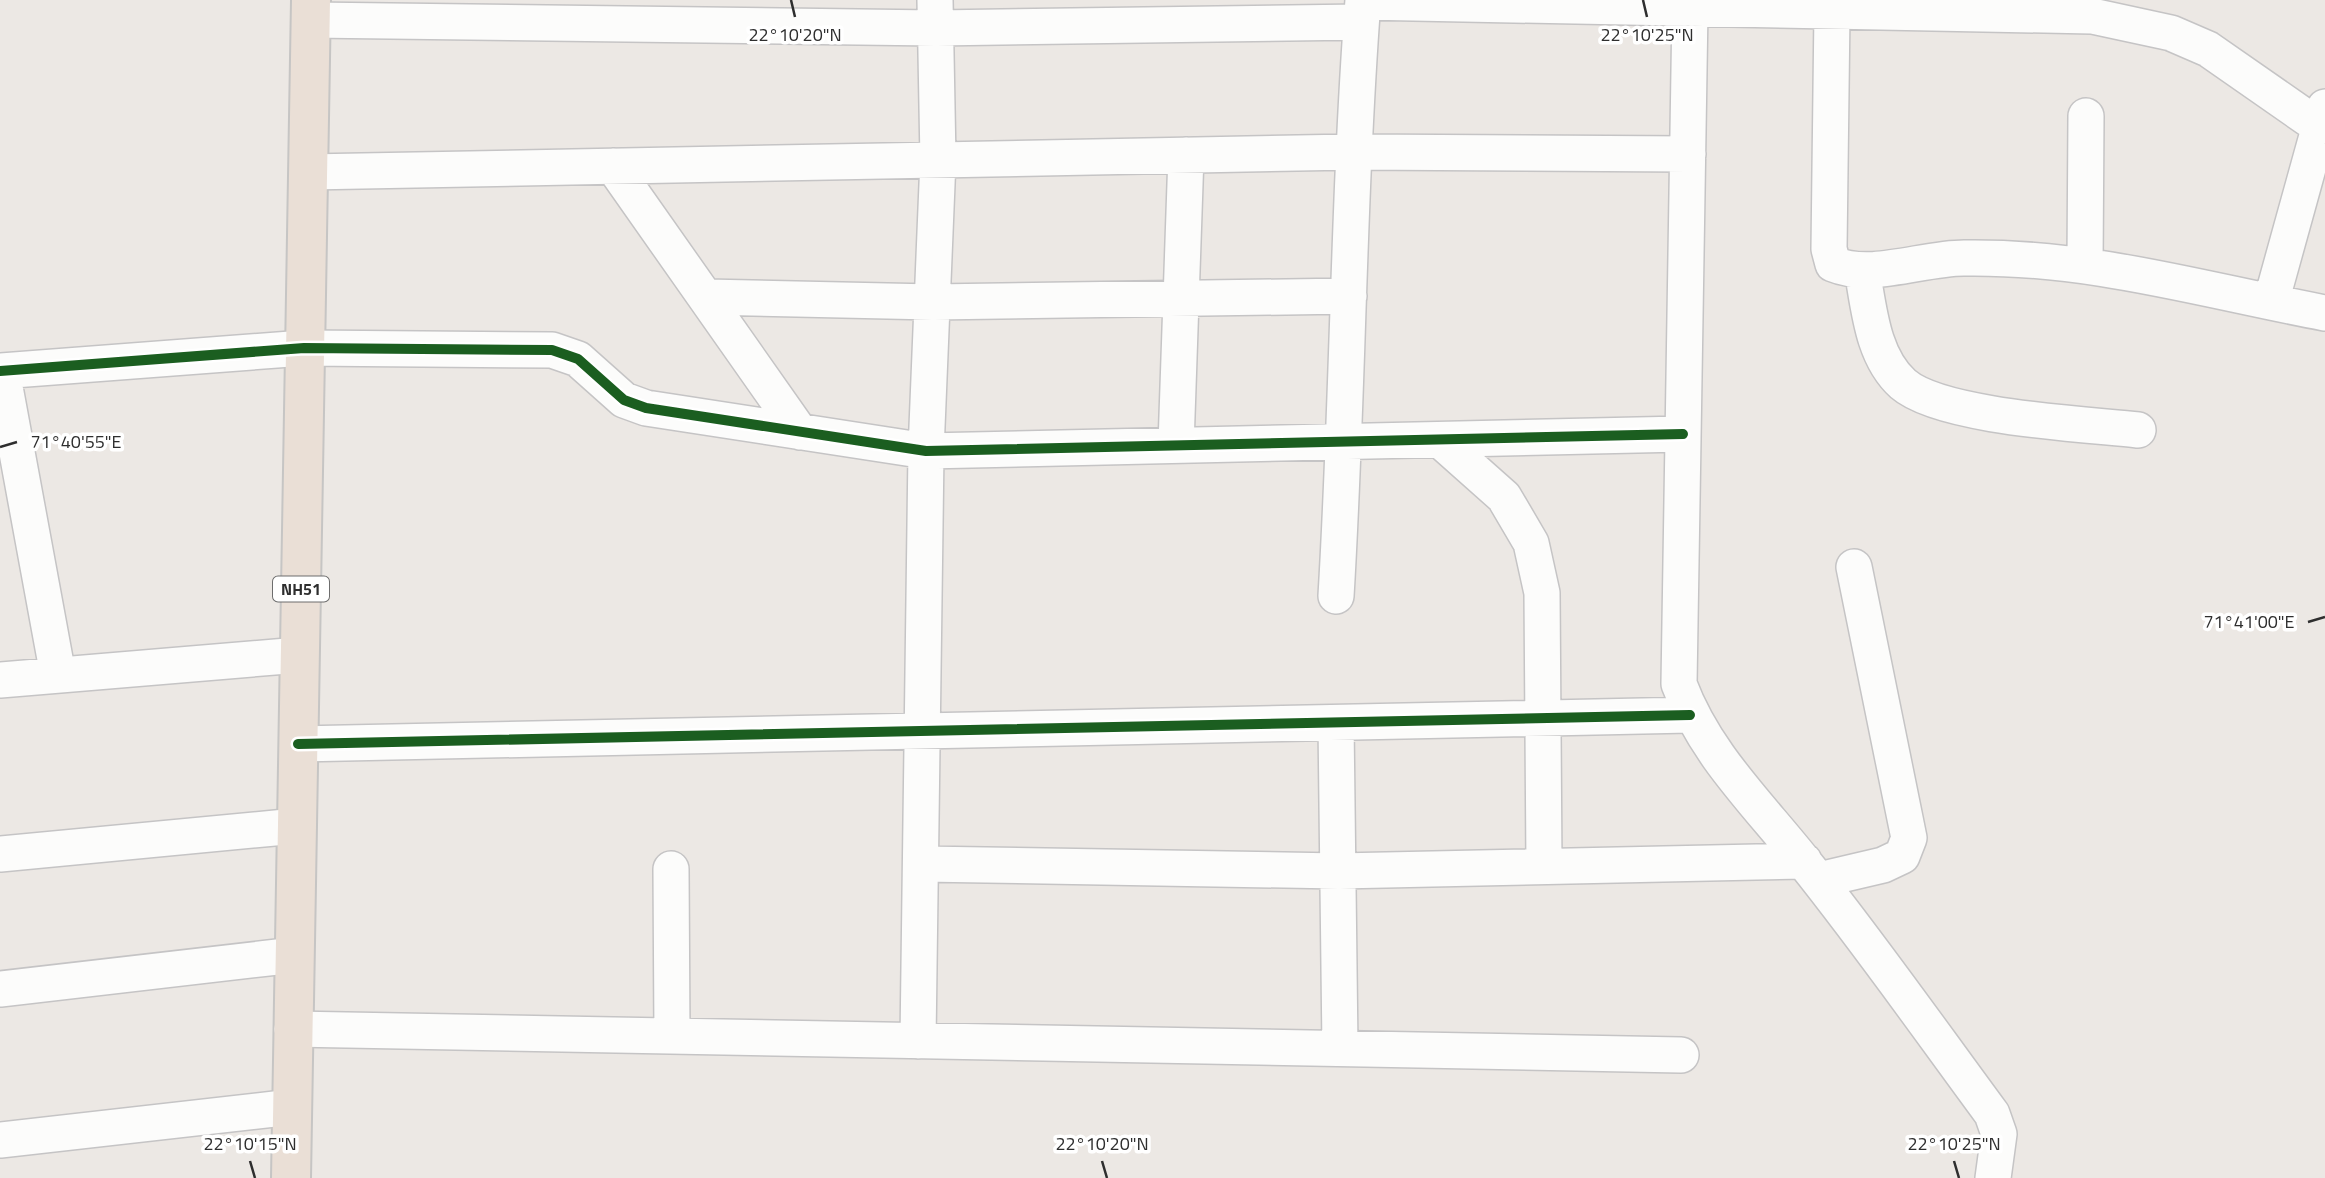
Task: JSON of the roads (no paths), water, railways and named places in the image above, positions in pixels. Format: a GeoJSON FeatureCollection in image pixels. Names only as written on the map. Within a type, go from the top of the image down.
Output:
{"type":"FeatureCollection","features":[{"type":"Feature","properties":{"kind":"highway","name":"NH51"},"geometry":{"type":"LineString","coordinates":[[290,1178],[310,10]]}},
{"type":"Feature","properties":{"kind":"street"},"geometry":{"type":"LineString","coordinates":[[1336,596],[1346,441],[1352,152],[1362,8]]}},
{"type":"Feature","properties":{"kind":"street"},"geometry":{"type":"LineString","coordinates":[[310,10],[936,14],[1362,8],[1690,9],[2092,16],[2171,33],[2208,48],[2322,117],[2271,302]]}},
{"type":"Feature","properties":{"kind":"street"},"geometry":{"type":"LineString","coordinates":[[1690,9],[1679,684],[1690,715],[1710,749],[1811,871],[1992,1114],[1999,1134],[1993,1178]]}},
{"type":"Feature","properties":{"kind":"street"},"geometry":{"type":"LineString","coordinates":[[1832,11],[1829,249],[1833,264],[1844,269],[1862,270],[1962,258],[2085,265],[2112,268],[2325,313]]}},
{"type":"Feature","properties":{"kind":"street"},"geometry":{"type":"LineString","coordinates":[[918,1041],[926,451],[938,160],[936,14]]}},
{"type":"Feature","properties":{"kind":"street"},"geometry":{"type":"LineString","coordinates":[[2085,265],[2086,116]]}},
{"type":"Feature","properties":{"kind":"street"},"geometry":{"type":"LineString","coordinates":[[307,172],[1352,152],[1688,154]]}},
{"type":"Feature","properties":{"kind":"street"},"geometry":{"type":"LineString","coordinates":[[1176,445],[1186,155]]}},
{"type":"Feature","properties":{"kind":"street"},"geometry":{"type":"LineString","coordinates":[[612,166],[800,432]]}},
{"type":"Feature","properties":{"kind":"street"},"geometry":{"type":"LineString","coordinates":[[1862,270],[1873,333],[1883,357],[1902,383],[1924,398],[1965,410],[2138,430]]}},
{"type":"Feature","properties":{"kind":"street"},"geometry":{"type":"LineString","coordinates":[[705,297],[933,302],[1349,296]]}},
{"type":"Feature","properties":{"kind":"street"},"geometry":{"type":"LineString","coordinates":[[58,675],[1,371],[304,348],[552,350],[578,359],[624,400],[646,408],[926,451],[1346,441],[1441,442],[1683,434]]}},
{"type":"Feature","properties":{"kind":"street"},"geometry":{"type":"LineString","coordinates":[[1441,442],[1504,497],[1531,543],[1542,593],[1544,866]]}},
{"type":"Feature","properties":{"kind":"street"},"geometry":{"type":"LineString","coordinates":[[922,864],[1339,871],[1544,866],[1811,871],[1883,865],[1902,856],[1909,838],[1854,567]]}},
{"type":"Feature","properties":{"kind":"street"},"geometry":{"type":"LineString","coordinates":[[0,680],[299,655]]}},
{"type":"Feature","properties":{"kind":"street"},"geometry":{"type":"LineString","coordinates":[[298,744],[1690,715]]}},
{"type":"Feature","properties":{"kind":"street"},"geometry":{"type":"LineString","coordinates":[[1336,723],[1340,1048]]}},
{"type":"Feature","properties":{"kind":"street"},"geometry":{"type":"LineString","coordinates":[[0,854],[296,826]]}},
{"type":"Feature","properties":{"kind":"street"},"geometry":{"type":"LineString","coordinates":[[671,869],[672,1036]]}},
{"type":"Feature","properties":{"kind":"street"},"geometry":{"type":"LineString","coordinates":[[0,989],[295,955]]}},
{"type":"Feature","properties":{"kind":"street"},"geometry":{"type":"LineString","coordinates":[[292,1029],[1681,1055]]}},
{"type":"Feature","properties":{"kind":"street"},"geometry":{"type":"LineString","coordinates":[[0,1140],[292,1107]]}}]}
